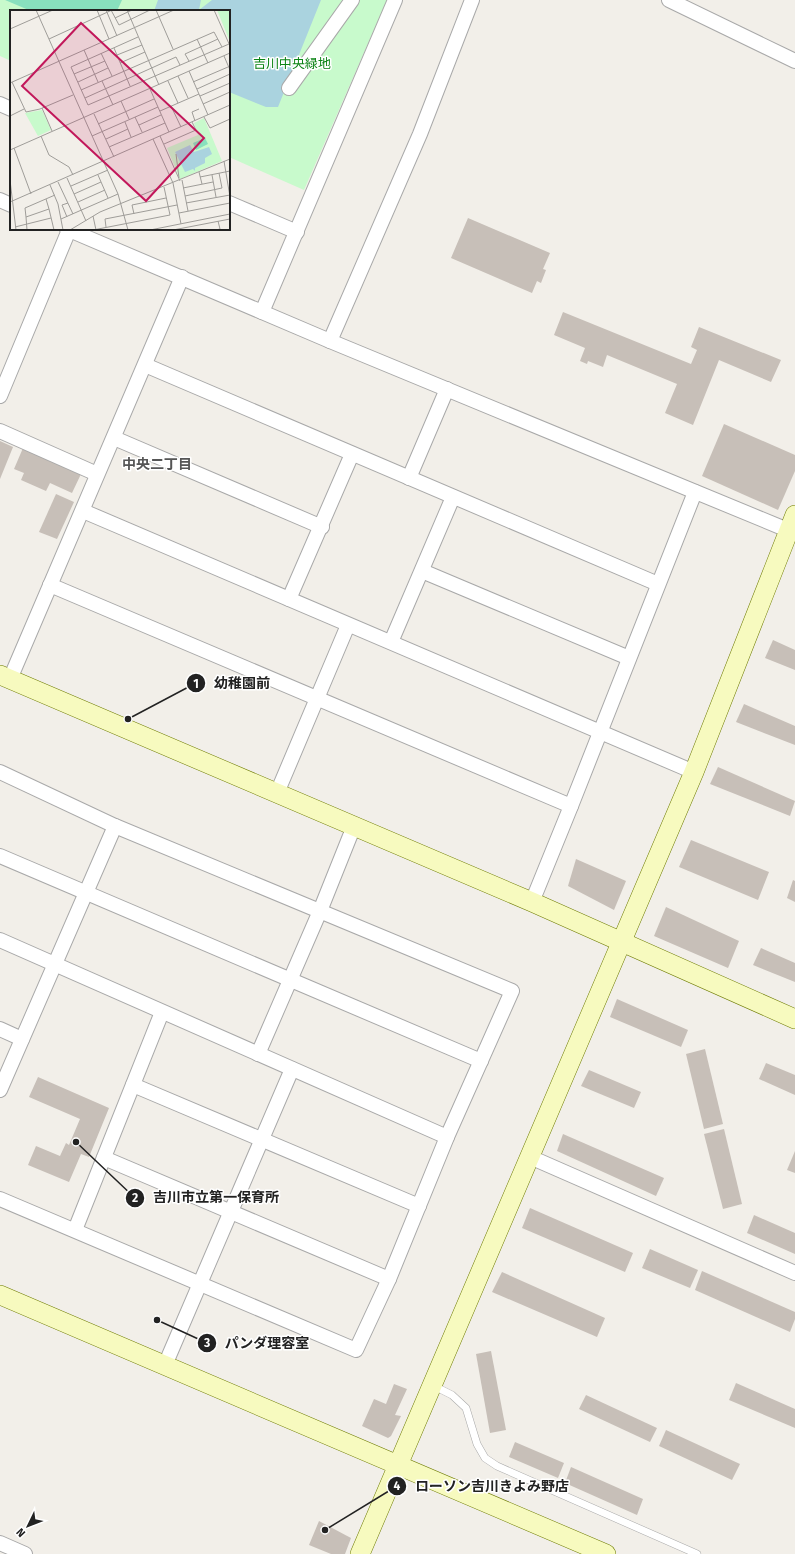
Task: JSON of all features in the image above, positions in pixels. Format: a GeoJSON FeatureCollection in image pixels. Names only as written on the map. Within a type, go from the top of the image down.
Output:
{"type":"FeatureCollection","features":[{"type":"Feature","properties":{"kind":"street"},"geometry":{"type":"LineString","coordinates":[[289,88],[352,0]]}},
{"type":"Feature","properties":{"kind":"street"},"geometry":{"type":"LineString","coordinates":[[262,312],[395,0]]}},
{"type":"Feature","properties":{"kind":"street"},"geometry":{"type":"LineString","coordinates":[[330,341],[420,134],[472,0]]}},
{"type":"Feature","properties":{"kind":"street"},"geometry":{"type":"LineString","coordinates":[[669,0],[795,61]]}},
{"type":"Feature","properties":{"kind":"street"},"geometry":{"type":"LineString","coordinates":[[0,104],[10,109]]}},
{"type":"Feature","properties":{"kind":"street"},"geometry":{"type":"LineString","coordinates":[[0,200],[10,205]]}},
{"type":"Feature","properties":{"kind":"street"},"geometry":{"type":"LineString","coordinates":[[230,203],[297,232]]}},
{"type":"Feature","properties":{"kind":"street"},"geometry":{"type":"LineString","coordinates":[[0,396],[68,230]]}},
{"type":"Feature","properties":{"kind":"street"},"geometry":{"type":"LineString","coordinates":[[70,230],[330,341],[695,492],[793,526],[694,772],[623,942],[360,1554]]}},
{"type":"Feature","properties":{"kind":"street"},"geometry":{"type":"LineString","coordinates":[[182,277],[114,438],[97,474],[83,511],[50,585],[5,677],[532,902],[795,1019]]}},
{"type":"Feature","properties":{"kind":"street"},"geometry":{"type":"LineString","coordinates":[[145,365],[658,584]]}},
{"type":"Feature","properties":{"kind":"street"},"geometry":{"type":"LineString","coordinates":[[409,478],[447,390]]}},
{"type":"Feature","properties":{"kind":"street"},"geometry":{"type":"LineString","coordinates":[[0,431],[97,474]]}},
{"type":"Feature","properties":{"kind":"street"},"geometry":{"type":"LineString","coordinates":[[114,438],[322,527]]}},
{"type":"Feature","properties":{"kind":"street"},"geometry":{"type":"LineString","coordinates":[[289,599],[322,527],[352,454]]}},
{"type":"Feature","properties":{"kind":"street"},"geometry":{"type":"LineString","coordinates":[[532,902],[695,492]]}},
{"type":"Feature","properties":{"kind":"street"},"geometry":{"type":"LineString","coordinates":[[391,642],[453,497]]}},
{"type":"Feature","properties":{"kind":"street"},"geometry":{"type":"LineString","coordinates":[[83,511],[694,772]]}},
{"type":"Feature","properties":{"kind":"street"},"geometry":{"type":"LineString","coordinates":[[422,571],[629,658]]}},
{"type":"Feature","properties":{"kind":"street"},"geometry":{"type":"LineString","coordinates":[[50,585],[571,806]]}},
{"type":"Feature","properties":{"kind":"street"},"geometry":{"type":"LineString","coordinates":[[277,793],[348,625]]}},
{"type":"Feature","properties":{"kind":"street"},"geometry":{"type":"LineString","coordinates":[[0,772],[115,826],[512,991],[447,1137],[389,1279],[356,1350],[0,1199]]}},
{"type":"Feature","properties":{"kind":"street"},"geometry":{"type":"LineString","coordinates":[[0,1090],[115,826]]}},
{"type":"Feature","properties":{"kind":"street"},"geometry":{"type":"LineString","coordinates":[[258,1054],[320,911],[354,826]]}},
{"type":"Feature","properties":{"kind":"street"},"geometry":{"type":"LineString","coordinates":[[0,856],[86,894],[481,1061]]}},
{"type":"Feature","properties":{"kind":"street"},"geometry":{"type":"LineString","coordinates":[[0,940],[447,1137]]}},
{"type":"Feature","properties":{"kind":"street"},"geometry":{"type":"LineString","coordinates":[[75,1230],[162,1012]]}},
{"type":"Feature","properties":{"kind":"street"},"geometry":{"type":"LineString","coordinates":[[0,1029],[22,1039]]}},
{"type":"Feature","properties":{"kind":"street"},"geometry":{"type":"LineString","coordinates":[[165,1365],[232,1212],[292,1069]]}},
{"type":"Feature","properties":{"kind":"street"},"geometry":{"type":"LineString","coordinates":[[133,1085],[419,1206]]}},
{"type":"Feature","properties":{"kind":"street"},"geometry":{"type":"LineString","coordinates":[[530,1157],[795,1273]]}},
{"type":"Feature","properties":{"kind":"street"},"geometry":{"type":"LineString","coordinates":[[104,1158],[389,1279]]}},
{"type":"Feature","properties":{"kind":"street"},"geometry":{"type":"LineString","coordinates":[[0,1295],[606,1554]]}},
{"type":"Feature","properties":{"kind":"street"},"geometry":{"type":"LineString","coordinates":[[0,1543],[25,1554]]}},
{"type":"Feature","properties":{"kind":"lane"},"geometry":{"type":"LineString","coordinates":[[433,1386],[452,1395],[466,1408],[477,1444],[485,1458],[497,1466],[697,1554]]}},
{"type":"Feature","properties":{"kind":"green space","name":"吉川中央緑地"},"geometry":{"type":"Polygon","coordinates":[[[0,0],[387,0],[304,190],[230,157],[230,10],[10,10],[10,61],[0,56],[0,0]]]}},
{"type":"Feature","properties":{"kind":"green space"},"geometry":{"type":"Polygon","coordinates":[[[5,0],[122,0],[117,10],[29,10],[5,0]]]}},
{"type":"Feature","properties":{"kind":"water"},"geometry":{"type":"Polygon","coordinates":[[[158,0],[201,0],[199,10],[154,10],[158,0]]]}},
{"type":"Feature","properties":{"kind":"water"},"geometry":{"type":"Polygon","coordinates":[[[212,0],[321,0],[278,107],[266,107],[230,92],[230,10],[199,10],[212,0]]]}},
{"type":"Feature","properties":{"kind":"building"},"geometry":{"type":"Polygon","coordinates":[[[468,218],[550,253],[543,269],[546,270],[541,283],[537,281],[532,293],[451,258],[468,218]]]}},
{"type":"Feature","properties":{"kind":"building"},"geometry":{"type":"Polygon","coordinates":[[[563,312],[691,364],[697,350],[691,347],[699,327],[781,360],[771,382],[719,360],[693,425],[665,413],[677,384],[607,355],[603,367],[588,361],[587,364],[580,361],[585,348],[554,335],[563,312]]]}},
{"type":"Feature","properties":{"kind":"building"},"geometry":{"type":"Polygon","coordinates":[[[724,424],[795,455],[795,471],[778,510],[702,476],[724,424]]]}},
{"type":"Feature","properties":{"kind":"building"},"geometry":{"type":"Polygon","coordinates":[[[0,441],[13,447],[0,479],[0,441]]]}},
{"type":"Feature","properties":{"kind":"building"},"geometry":{"type":"Polygon","coordinates":[[[23,448],[81,474],[72,493],[50,483],[46,491],[21,480],[24,473],[14,469],[23,448]]]}},
{"type":"Feature","properties":{"kind":"building"},"geometry":{"type":"Polygon","coordinates":[[[56,494],[74,502],[57,539],[39,532],[56,494]]]}},
{"type":"Feature","properties":{"kind":"building"},"geometry":{"type":"Polygon","coordinates":[[[773,640],[795,650],[795,670],[765,658],[773,640]]]}},
{"type":"Feature","properties":{"kind":"building"},"geometry":{"type":"Polygon","coordinates":[[[744,704],[795,726],[795,745],[736,722],[744,704]]]}},
{"type":"Feature","properties":{"kind":"building"},"geometry":{"type":"Polygon","coordinates":[[[718,767],[795,801],[790,816],[710,784],[718,767]]]}},
{"type":"Feature","properties":{"kind":"building"},"geometry":{"type":"Polygon","coordinates":[[[691,840],[769,872],[758,900],[679,867],[691,840]]]}},
{"type":"Feature","properties":{"kind":"building"},"geometry":{"type":"Polygon","coordinates":[[[576,859],[626,881],[614,910],[568,886],[576,859]]]}},
{"type":"Feature","properties":{"kind":"building"},"geometry":{"type":"Polygon","coordinates":[[[793,880],[795,881],[795,902],[787,898],[793,880]]]}},
{"type":"Feature","properties":{"kind":"building"},"geometry":{"type":"Polygon","coordinates":[[[666,907],[739,941],[728,968],[654,936],[666,907]]]}},
{"type":"Feature","properties":{"kind":"building"},"geometry":{"type":"Polygon","coordinates":[[[761,948],[795,963],[795,982],[753,965],[761,948]]]}},
{"type":"Feature","properties":{"kind":"building"},"geometry":{"type":"Polygon","coordinates":[[[617,999],[688,1030],[681,1047],[610,1017],[617,999]]]}},
{"type":"Feature","properties":{"kind":"building"},"geometry":{"type":"Polygon","coordinates":[[[705,1049],[723,1124],[704,1129],[686,1054],[705,1049]]]}},
{"type":"Feature","properties":{"kind":"building"},"geometry":{"type":"Polygon","coordinates":[[[766,1063],[795,1075],[795,1095],[759,1079],[766,1063]]]}},
{"type":"Feature","properties":{"kind":"building"},"geometry":{"type":"Polygon","coordinates":[[[589,1070],[641,1092],[634,1108],[581,1086],[589,1070]]]}},
{"type":"Feature","properties":{"kind":"building"},"geometry":{"type":"Polygon","coordinates":[[[38,1077],[109,1108],[89,1157],[81,1154],[69,1182],[28,1165],[36,1146],[60,1156],[66,1143],[69,1145],[80,1119],[29,1097],[38,1077]]]}},
{"type":"Feature","properties":{"kind":"building"},"geometry":{"type":"Polygon","coordinates":[[[724,1129],[742,1204],[723,1209],[704,1134],[724,1129]]]}},
{"type":"Feature","properties":{"kind":"building"},"geometry":{"type":"Polygon","coordinates":[[[563,1134],[664,1178],[656,1196],[557,1151],[563,1134]]]}},
{"type":"Feature","properties":{"kind":"building"},"geometry":{"type":"Polygon","coordinates":[[[795,1151],[795,1173],[787,1170],[795,1151]]]}},
{"type":"Feature","properties":{"kind":"building"},"geometry":{"type":"Polygon","coordinates":[[[530,1208],[633,1253],[625,1272],[522,1228],[530,1208]]]}},
{"type":"Feature","properties":{"kind":"building"},"geometry":{"type":"Polygon","coordinates":[[[754,1215],[795,1233],[795,1254],[747,1233],[754,1215]]]}},
{"type":"Feature","properties":{"kind":"building"},"geometry":{"type":"Polygon","coordinates":[[[650,1249],[698,1270],[690,1288],[642,1268],[650,1249]]]}},
{"type":"Feature","properties":{"kind":"building"},"geometry":{"type":"Polygon","coordinates":[[[702,1271],[795,1312],[795,1319],[790,1332],[695,1290],[702,1271]]]}},
{"type":"Feature","properties":{"kind":"building"},"geometry":{"type":"Polygon","coordinates":[[[502,1272],[605,1318],[597,1337],[492,1292],[502,1272]]]}},
{"type":"Feature","properties":{"kind":"building"},"geometry":{"type":"Polygon","coordinates":[[[491,1351],[506,1430],[490,1433],[476,1354],[491,1351]]]}},
{"type":"Feature","properties":{"kind":"building"},"geometry":{"type":"Polygon","coordinates":[[[736,1383],[795,1409],[795,1428],[729,1400],[736,1383]]]}},
{"type":"Feature","properties":{"kind":"building"},"geometry":{"type":"Polygon","coordinates":[[[394,1384],[407,1389],[395,1415],[401,1416],[391,1436],[388,1438],[362,1426],[374,1399],[386,1404],[394,1384]]]}},
{"type":"Feature","properties":{"kind":"building"},"geometry":{"type":"Polygon","coordinates":[[[586,1395],[657,1428],[650,1442],[579,1409],[586,1395]]]}},
{"type":"Feature","properties":{"kind":"building"},"geometry":{"type":"Polygon","coordinates":[[[666,1430],[740,1464],[732,1480],[659,1446],[666,1430]]]}},
{"type":"Feature","properties":{"kind":"building"},"geometry":{"type":"Polygon","coordinates":[[[515,1442],[564,1463],[558,1478],[509,1457],[515,1442]]]}},
{"type":"Feature","properties":{"kind":"building"},"geometry":{"type":"Polygon","coordinates":[[[571,1467],[643,1499],[637,1515],[565,1483],[571,1467]]]}},
{"type":"Feature","properties":{"kind":"building"},"geometry":{"type":"Polygon","coordinates":[[[319,1521],[351,1538],[345,1554],[331,1554],[309,1545],[319,1521]]]}},
{"type":"Feature","properties":{"kind":"place","name":"幼稚園前"},"geometry":{"type":"Point","coordinates":[128,719]}},
{"type":"Feature","properties":{"kind":"place","name":"吉川市立第一保育所"},"geometry":{"type":"Point","coordinates":[76,1142]}},
{"type":"Feature","properties":{"kind":"place","name":"パンダ理容室"},"geometry":{"type":"Point","coordinates":[157,1320]}},
{"type":"Feature","properties":{"kind":"place","name":"ローソン吉川きよみ野店"},"geometry":{"type":"Point","coordinates":[325,1530]}},
{"type":"Feature","properties":{"kind":"district","name":"中央二丁目"},"geometry":{"type":"Point","coordinates":[157,464]}}]}
